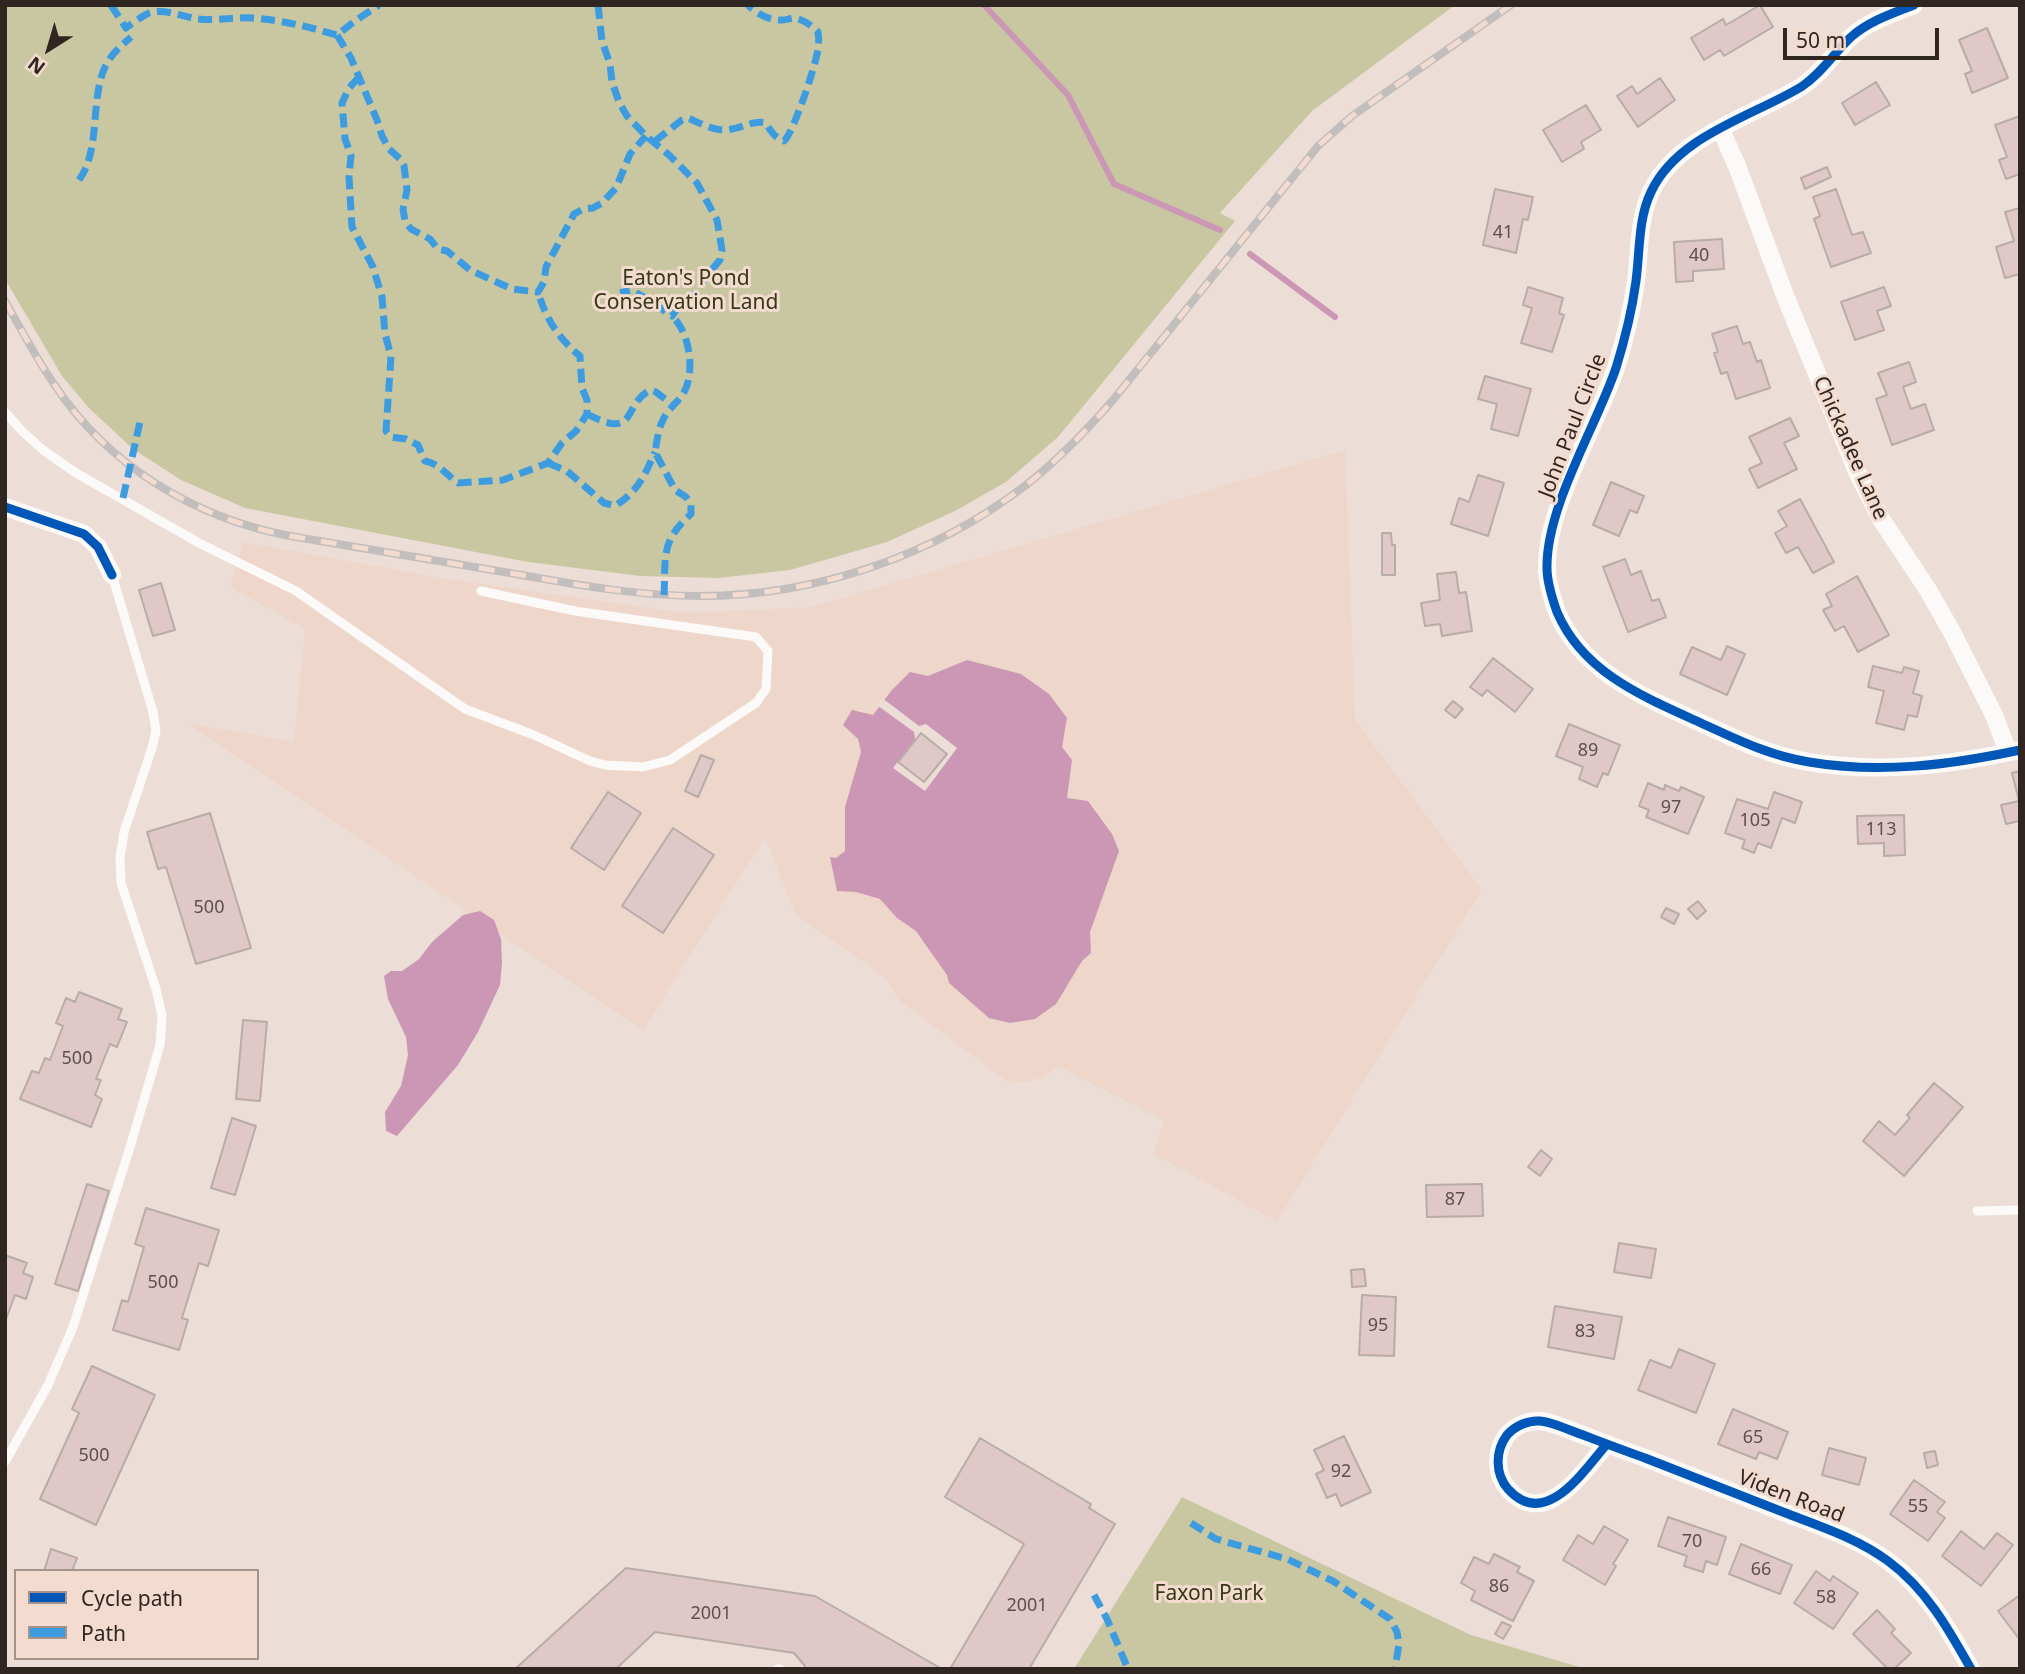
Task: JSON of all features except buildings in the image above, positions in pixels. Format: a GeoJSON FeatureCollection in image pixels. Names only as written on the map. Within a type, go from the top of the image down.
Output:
{"type":"FeatureCollection","features":[{"type":"Feature","properties":{"kind":"street","name":"John Paul Circle"},"geometry":{"type":"LineString","coordinates":[[1914,5],[1868,24],[1849,39],[1810,80],[1691,146],[1672,160],[1659,177],[1646,204],[1633,304],[1624,343],[1561,502],[1549,543],[1548,579],[1559,615],[1580,649],[1595,664],[1614,679],[1662,705],[1748,745],[1810,762],[1866,768],[1932,765],[2014,751]]}},
{"type":"Feature","properties":{"kind":"street","name":"Chickadee Lane"},"geometry":{"type":"LineString","coordinates":[[1721,130],[1858,474],[1881,519],[1928,590],[1953,634],[2014,751]]}},
{"type":"Feature","properties":{"kind":"street"},"geometry":{"type":"LineString","coordinates":[[5,507],[84,534],[98,547],[112,575]]}},
{"type":"Feature","properties":{"kind":"street","name":"Viden Road"},"geometry":{"type":"LineString","coordinates":[[1606,1444],[1561,1495],[1544,1502],[1521,1499],[1502,1481],[1498,1464],[1501,1445],[1511,1432],[1534,1421],[1549,1423],[1606,1444],[1838,1534],[1878,1554],[1902,1572],[1946,1625],[1971,1669]]}},
{"type":"Feature","properties":{"kind":"lane"},"geometry":{"type":"LineString","coordinates":[[5,412],[43,450],[76,473],[199,544],[296,591],[465,709],[534,735],[590,761],[605,765],[643,766],[670,760],[757,703],[766,689],[768,651],[756,637],[575,611],[481,590]]}},
{"type":"Feature","properties":{"kind":"lane"},"geometry":{"type":"LineString","coordinates":[[5,1462],[48,1385],[73,1327],[160,1045],[162,1016],[156,989],[121,883],[124,832],[156,731],[112,575]]}},
{"type":"Feature","properties":{"kind":"lane"},"geometry":{"type":"LineString","coordinates":[[1977,1211],[2020,1210]]}},
{"type":"Feature","properties":{"kind":"shaded area"},"geometry":{"type":"Polygon","coordinates":[[[1345,450],[1355,720],[1482,890],[1277,1221],[1153,1154],[1164,1121],[1058,1066],[1045,1076],[1024,1083],[1005,1080],[899,1000],[886,978],[795,914],[765,837],[643,1030],[187,723],[294,742],[305,629],[230,587],[244,542],[447,579],[686,613],[811,607],[1345,450]]]}},
{"type":"Feature","properties":{"kind":"shaded area"},"geometry":{"type":"Polygon","coordinates":[[[967,660],[1021,674],[1049,694],[1067,718],[1062,747],[1072,760],[1067,798],[1088,801],[1112,834],[1119,851],[1090,932],[1091,953],[1082,961],[1056,1004],[1035,1019],[1010,1023],[989,1018],[949,983],[947,975],[916,931],[897,918],[880,899],[856,892],[837,891],[830,857],[836,858],[845,851],[845,807],[861,752],[858,739],[843,725],[852,710],[873,715],[910,672],[928,676],[967,660]]]}},
{"type":"Feature","properties":{"kind":"shaded area"},"geometry":{"type":"Polygon","coordinates":[[[480,911],[494,920],[501,939],[500,985],[478,1032],[458,1065],[397,1136],[386,1131],[385,1112],[401,1086],[408,1055],[406,1037],[388,999],[384,976],[391,971],[402,971],[419,959],[432,942],[463,915],[480,911]]]}},
{"type":"Feature","properties":{"kind":"green space","name":"Eaton's Pond Conservation Land"},"geometry":{"type":"Polygon","coordinates":[[[5,5],[1455,5],[1312,111],[1220,213],[1235,221],[1058,437],[1006,482],[955,511],[887,542],[790,570],[718,578],[640,576],[528,562],[245,508],[181,480],[133,449],[89,408],[62,376],[5,279],[5,5]]]}},
{"type":"Feature","properties":{"kind":"green space","name":"Faxon Park"},"geometry":{"type":"Polygon","coordinates":[[[1182,1497],[1471,1635],[1586,1669],[1074,1669],[1182,1497]]]}},
{"type":"Feature","properties":{"kind":"pier"},"geometry":{"type":"Polygon","coordinates":[[[882,698],[919,726],[926,724],[957,748],[925,791],[893,768],[915,739],[914,732],[877,705],[882,698]]]}},
{"type":"Feature","properties":{"kind":"waterway"},"geometry":{"type":"LineString","coordinates":[[984,5],[1068,95],[1114,184],[1220,230]]}},
{"type":"Feature","properties":{"kind":"waterway"},"geometry":{"type":"LineString","coordinates":[[1250,254],[1335,317]]}},
{"type":"Feature","properties":{"kind":"railway"},"geometry":{"type":"LineString","coordinates":[[5,301],[54,384],[100,440],[157,484],[188,502],[221,516],[290,536],[605,589],[700,596],[787,589],[829,580],[913,551],[990,510],[1026,485],[1071,445],[1113,400],[1318,146],[1352,116],[1511,5]]}},
{"type":"Feature","properties":{"kind":"marked path"},"geometry":{"type":"LineString","coordinates":[[111,5],[126,28],[149,13],[161,12],[212,20],[274,20],[337,35],[379,5]]}},
{"type":"Feature","properties":{"kind":"marked path"},"geometry":{"type":"LineString","coordinates":[[598,5],[602,41],[619,102],[627,116],[646,136],[697,183],[717,220],[722,250],[720,260],[692,298],[672,316],[631,290],[620,293]]}},
{"type":"Feature","properties":{"kind":"marked path"},"geometry":{"type":"LineString","coordinates":[[655,141],[688,118],[721,130],[757,122],[766,123],[774,134],[784,141],[799,112],[813,68],[818,32],[801,20],[769,18],[748,5]]}},
{"type":"Feature","properties":{"kind":"marked path"},"geometry":{"type":"LineString","coordinates":[[337,35],[351,58],[382,136],[404,166],[407,190],[403,209],[405,221],[411,229],[430,239],[438,249],[447,251],[470,270],[512,289],[538,292],[544,282],[546,267],[574,214],[602,203],[616,188],[630,154],[646,136]]}},
{"type":"Feature","properties":{"kind":"marked path"},"geometry":{"type":"LineString","coordinates":[[79,180],[86,168],[93,140],[100,80],[113,54],[131,37]]}},
{"type":"Feature","properties":{"kind":"marked path"},"geometry":{"type":"LineString","coordinates":[[359,77],[349,88],[342,103],[345,139],[351,155],[349,177],[352,227],[373,267],[382,297],[385,334],[391,356],[386,431],[391,437],[406,439],[418,445],[425,461],[438,467],[458,483],[503,480],[548,463],[587,414],[580,356],[554,327],[538,292]]}},
{"type":"Feature","properties":{"kind":"marked path"},"geometry":{"type":"LineString","coordinates":[[664,595],[665,560],[669,542],[691,514],[691,504],[675,490],[655,452],[661,424],[683,394],[689,376],[687,342],[672,316]]}},
{"type":"Feature","properties":{"kind":"marked path"},"geometry":{"type":"LineString","coordinates":[[587,414],[614,424],[622,422],[641,396],[650,390],[674,406]]}},
{"type":"Feature","properties":{"kind":"marked path"},"geometry":{"type":"LineString","coordinates":[[123,498],[140,422]]}},
{"type":"Feature","properties":{"kind":"marked path"},"geometry":{"type":"LineString","coordinates":[[548,463],[567,471],[604,503],[615,506],[640,483],[655,452]]}},
{"type":"Feature","properties":{"kind":"marked path"},"geometry":{"type":"LineString","coordinates":[[1191,1523],[1216,1539],[1287,1559],[1333,1581],[1390,1619],[1397,1632],[1399,1644],[1395,1669]]}},
{"type":"Feature","properties":{"kind":"marked path"},"geometry":{"type":"LineString","coordinates":[[1094,1595],[1128,1669]]}},
{"type":"Feature","properties":{"kind":"cycle path"},"geometry":{"type":"LineString","coordinates":[[1914,5],[1865,27],[1851,37],[1808,82],[1697,142],[1678,156],[1663,173],[1651,192],[1644,213],[1636,281],[1616,368],[1563,493],[1555,519],[1549,544],[1548,579],[1557,612],[1568,633],[1599,667],[1637,693],[1767,751],[1836,766],[1889,767],[1941,764],[2020,750]]}},
{"type":"Feature","properties":{"kind":"cycle path"},"geometry":{"type":"LineString","coordinates":[[5,507],[84,534],[98,547],[112,575]]}},
{"type":"Feature","properties":{"kind":"cycle path"},"geometry":{"type":"LineString","coordinates":[[1607,1444],[1576,1481],[1550,1500],[1536,1503],[1522,1500],[1508,1489],[1499,1470],[1500,1448],[1507,1435],[1526,1423],[1544,1422],[1558,1425],[1645,1458],[1851,1539],[1888,1561],[1914,1584],[1935,1610],[1971,1669]]}}]}
